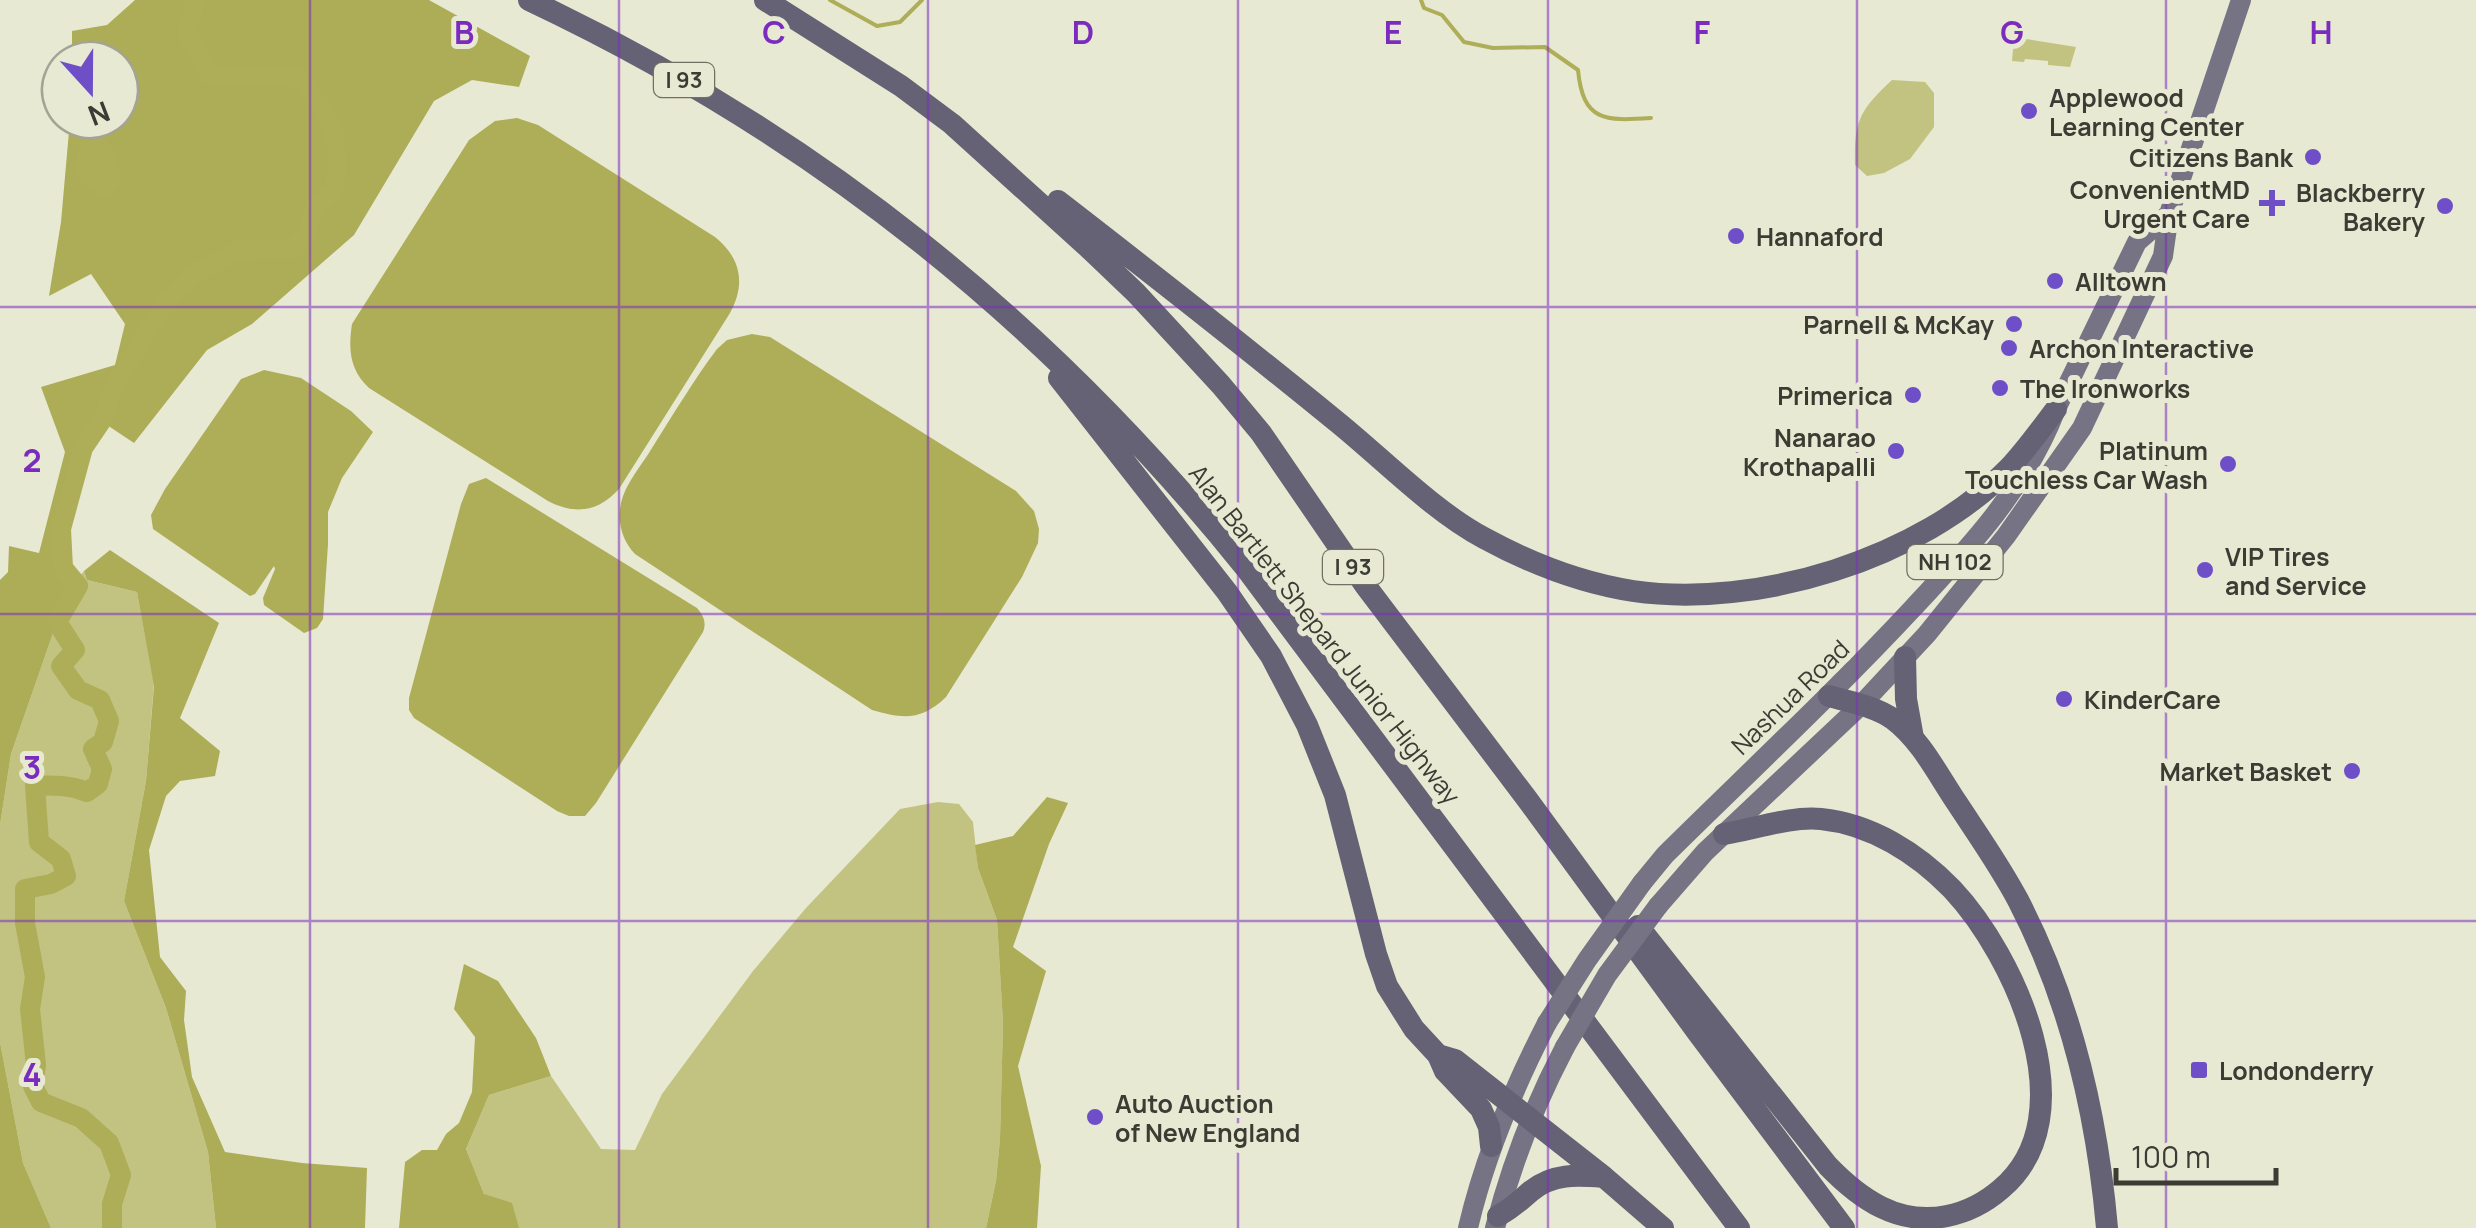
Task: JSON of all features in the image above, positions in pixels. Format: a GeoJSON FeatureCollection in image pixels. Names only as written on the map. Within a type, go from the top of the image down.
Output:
{"type":"FeatureCollection","features":[{"type":"Feature","properties":{"kind":"highway","name":"Alan Bartlett Shepard Junior Highway"},"geometry":{"type":"LineString","coordinates":[[530,0],[657,64],[772,134],[884,212],[1009,315],[1118,420],[1246,567],[1739,1228]]}},
{"type":"Feature","properties":{"kind":"highway","name":"I 93"},"geometry":{"type":"LineString","coordinates":[[765,0],[901,86],[952,124],[1114,272],[1221,385],[1261,433],[1365,585],[1844,1228]]}},
{"type":"Feature","properties":{"kind":"highway"},"geometry":{"type":"LineString","coordinates":[[952,124],[1167,285],[1479,536],[1534,564],[1584,580],[1634,591],[1678,594],[1747,591],[1846,568],[1939,524],[2009,469],[2056,410]]}},
{"type":"Feature","properties":{"kind":"highway"},"geometry":{"type":"LineString","coordinates":[[1009,315],[1215,577],[1271,656],[1307,724],[1335,795],[1387,986],[1414,1030],[1438,1054],[1445,1071],[1486,1115],[1491,1146]]}},
{"type":"Feature","properties":{"kind":"highway"},"geometry":{"type":"LineString","coordinates":[[1905,657],[1906,699],[1913,738]]}},
{"type":"Feature","properties":{"kind":"highway"},"geometry":{"type":"LineString","coordinates":[[1828,696],[1891,718],[1913,738],[2018,900],[2074,1040],[2098,1150],[2107,1228]]}},
{"type":"Feature","properties":{"kind":"highway"},"geometry":{"type":"LineString","coordinates":[[1528,799],[1610,892],[1845,1184],[1886,1211],[1923,1218],[1954,1214],[1995,1194],[2010,1182],[2030,1153],[2040,1110],[2040,1076],[2030,1028],[1984,929],[1950,888],[1914,857],[1886,838],[1856,826],[1806,818],[1724,834]]}},
{"type":"Feature","properties":{"kind":"highway"},"geometry":{"type":"LineString","coordinates":[[1438,1054],[1455,1060],[1663,1228]]}},
{"type":"Feature","properties":{"kind":"highway"},"geometry":{"type":"LineString","coordinates":[[1496,1222],[1530,1192],[1551,1180],[1573,1175],[1604,1177]]}},
{"type":"Feature","properties":{"kind":"main road","name":"Nashua Road"},"geometry":{"type":"LineString","coordinates":[[1496,1222],[1530,1119],[1565,1047],[1607,975],[1678,882],[1860,706],[1927,634],[1987,560],[2082,428],[2163,256],[2169,214],[2241,0]]}},
{"type":"Feature","properties":{"kind":"main road","name":"Nashua Road"},"geometry":{"type":"LineString","coordinates":[[1468,1228],[1508,1102],[1547,1023],[1596,947],[1665,856],[1854,672],[1969,547],[2006,499],[2046,436],[2137,242],[2169,214]]}},
{"type":"Feature","properties":{"kind":"green space"},"geometry":{"type":"Polygon","coordinates":[[[2014,37],[2076,47],[2070,67],[2048,65],[2048,61],[2012,61],[2014,37]]]}},
{"type":"Feature","properties":{"kind":"green space"},"geometry":{"type":"Polygon","coordinates":[[[1892,80],[1925,82],[1934,93],[1934,127],[1910,159],[1884,173],[1867,176],[1855,165],[1858,126],[1866,108],[1892,80]]]}},
{"type":"Feature","properties":{"kind":"green space"},"geometry":{"type":"Polygon","coordinates":[[[84,571],[87,580],[137,592],[154,683],[146,781],[124,901],[166,1008],[208,1152],[216,1228],[51,1228],[23,1163],[0,1042],[0,825],[11,754],[68,590],[84,571]]]}},
{"type":"Feature","properties":{"kind":"green space"},"geometry":{"type":"Polygon","coordinates":[[[938,802],[959,804],[973,822],[978,868],[997,920],[1003,1023],[1000,1139],[986,1228],[519,1228],[484,1194],[466,1149],[489,1095],[551,1076],[601,1149],[635,1150],[662,1094],[753,971],[806,908],[900,809],[938,802]]]}},
{"type":"Feature","properties":{"kind":"shaded area"},"geometry":{"type":"Polygon","coordinates":[[[135,0],[429,0],[530,56],[519,87],[472,80],[434,101],[354,235],[252,324],[207,350],[134,443],[95,417],[79,446],[62,509],[68,590],[11,754],[0,825],[0,580],[8,572],[9,546],[39,553],[65,452],[41,387],[115,365],[125,324],[91,274],[49,296],[68,140],[140,140],[140,40],[72,40],[72,31],[107,25],[135,0]]]}},
{"type":"Feature","properties":{"kind":"shaded area"},"geometry":{"type":"Polygon","coordinates":[[[517,118],[538,125],[715,237],[731,254],[738,272],[738,292],[730,313],[619,489],[603,503],[586,509],[548,501],[369,388],[352,359],[352,324],[469,140],[495,121],[517,118]]]}},
{"type":"Feature","properties":{"kind":"shaded area"},"geometry":{"type":"Polygon","coordinates":[[[81,140],[108,140],[123,175],[120,184],[108,196],[97,196],[74,175],[81,140]]]}},
{"type":"Feature","properties":{"kind":"shaded area"},"geometry":{"type":"Polygon","coordinates":[[[752,334],[770,337],[1016,491],[1034,511],[1038,543],[1022,577],[946,697],[920,714],[902,716],[872,710],[635,554],[624,537],[621,503],[634,475],[717,349],[727,340],[752,334]]]}},
{"type":"Feature","properties":{"kind":"shaded area"},"geometry":{"type":"Polygon","coordinates":[[[264,370],[301,378],[351,411],[373,432],[342,478],[328,512],[323,619],[317,628],[304,633],[264,605],[274,566],[250,596],[153,529],[151,515],[165,489],[241,379],[264,370]]]}},
{"type":"Feature","properties":{"kind":"shaded area"},"geometry":{"type":"Polygon","coordinates":[[[486,478],[697,608],[704,619],[703,632],[585,816],[557,811],[414,718],[409,710],[461,504],[469,484],[486,478]]]}},
{"type":"Feature","properties":{"kind":"shaded area"},"geometry":{"type":"Polygon","coordinates":[[[110,550],[219,623],[180,718],[220,751],[215,776],[180,781],[166,796],[149,850],[160,957],[186,991],[184,1020],[192,1077],[225,1152],[367,1168],[365,1228],[216,1228],[208,1152],[166,1008],[124,901],[146,781],[154,686],[137,592],[87,580],[84,571],[110,550]]]}},
{"type":"Feature","properties":{"kind":"shaded area"},"geometry":{"type":"Polygon","coordinates":[[[1047,797],[1068,803],[1049,844],[1013,947],[1046,971],[1018,1066],[1041,1166],[1037,1228],[986,1228],[1000,1139],[1003,1023],[997,920],[978,868],[975,845],[1013,836],[1047,797]]]}},
{"type":"Feature","properties":{"kind":"shaded area"},"geometry":{"type":"Polygon","coordinates":[[[464,964],[498,981],[536,1038],[551,1076],[489,1095],[466,1149],[484,1194],[512,1203],[519,1228],[399,1228],[405,1162],[422,1150],[437,1150],[446,1134],[459,1123],[472,1092],[475,1037],[454,1009],[464,964]]]}},
{"type":"Feature","properties":{"kind":"shaded area"},"geometry":{"type":"Polygon","coordinates":[[[0,1042],[23,1163],[51,1228],[0,1228],[0,1042]]]}},
{"type":"Feature","properties":{"kind":"waterway"},"geometry":{"type":"LineString","coordinates":[[112,1228],[112,1204],[121,1175],[109,1143],[81,1118],[41,1102],[33,1086],[36,1065],[30,1009],[35,977],[25,923],[25,889],[51,884],[66,876],[61,859],[39,842],[35,786],[87,792],[98,784],[102,769],[93,749],[103,742],[109,721],[100,700],[78,690],[61,666],[75,650],[57,622],[78,586],[63,568],[61,529],[83,448],[102,420],[114,386],[165,302],[199,271],[239,250],[297,248],[315,207],[334,190],[336,171],[332,129],[299,77],[210,76],[186,33],[196,0]]}},
{"type":"Feature","properties":{"kind":"waterway"},"geometry":{"type":"LineString","coordinates":[[830,0],[877,26],[900,22],[922,0]]}},
{"type":"Feature","properties":{"kind":"waterway"},"geometry":{"type":"LineString","coordinates":[[1421,0],[1424,8],[1442,15],[1464,42],[1493,48],[1545,47],[1578,70],[1585,100],[1599,115],[1651,118]]}},
{"type":"Feature","properties":{"kind":"place","name":"Applewood Learning Center"},"geometry":{"type":"Point","coordinates":[2029,111]}},
{"type":"Feature","properties":{"kind":"place","name":"Citizens Bank"},"geometry":{"type":"Point","coordinates":[2313,157]}},
{"type":"Feature","properties":{"kind":"place","name":"ConvenientMD Urgent Care"},"geometry":{"type":"Point","coordinates":[2272,203]}},
{"type":"Feature","properties":{"kind":"place","name":"Blackberry Bakery"},"geometry":{"type":"Point","coordinates":[2445,206]}},
{"type":"Feature","properties":{"kind":"place","name":"Hannaford"},"geometry":{"type":"Point","coordinates":[1736,236]}},
{"type":"Feature","properties":{"kind":"place","name":"Alltown"},"geometry":{"type":"Point","coordinates":[2055,281]}},
{"type":"Feature","properties":{"kind":"place","name":"Parnell & McKay"},"geometry":{"type":"Point","coordinates":[2014,324]}},
{"type":"Feature","properties":{"kind":"place","name":"Archon Interactive"},"geometry":{"type":"Point","coordinates":[2009,348]}},
{"type":"Feature","properties":{"kind":"place","name":"The Ironworks"},"geometry":{"type":"Point","coordinates":[2000,388]}},
{"type":"Feature","properties":{"kind":"place","name":"Primerica"},"geometry":{"type":"Point","coordinates":[1913,395]}},
{"type":"Feature","properties":{"kind":"place","name":"Nanarao Krothapalli"},"geometry":{"type":"Point","coordinates":[1896,451]}},
{"type":"Feature","properties":{"kind":"place","name":"Platinum Touchless Car Wash"},"geometry":{"type":"Point","coordinates":[2228,464]}},
{"type":"Feature","properties":{"kind":"place","name":"VIP Tires and Service"},"geometry":{"type":"Point","coordinates":[2205,570]}},
{"type":"Feature","properties":{"kind":"place","name":"KinderCare"},"geometry":{"type":"Point","coordinates":[2064,699]}},
{"type":"Feature","properties":{"kind":"place","name":"Market Basket"},"geometry":{"type":"Point","coordinates":[2352,771]}},
{"type":"Feature","properties":{"kind":"place","name":"Londonderry"},"geometry":{"type":"Point","coordinates":[2199,1070]}},
{"type":"Feature","properties":{"kind":"place","name":"Auto Auction of New England"},"geometry":{"type":"Point","coordinates":[1095,1117]}}]}
